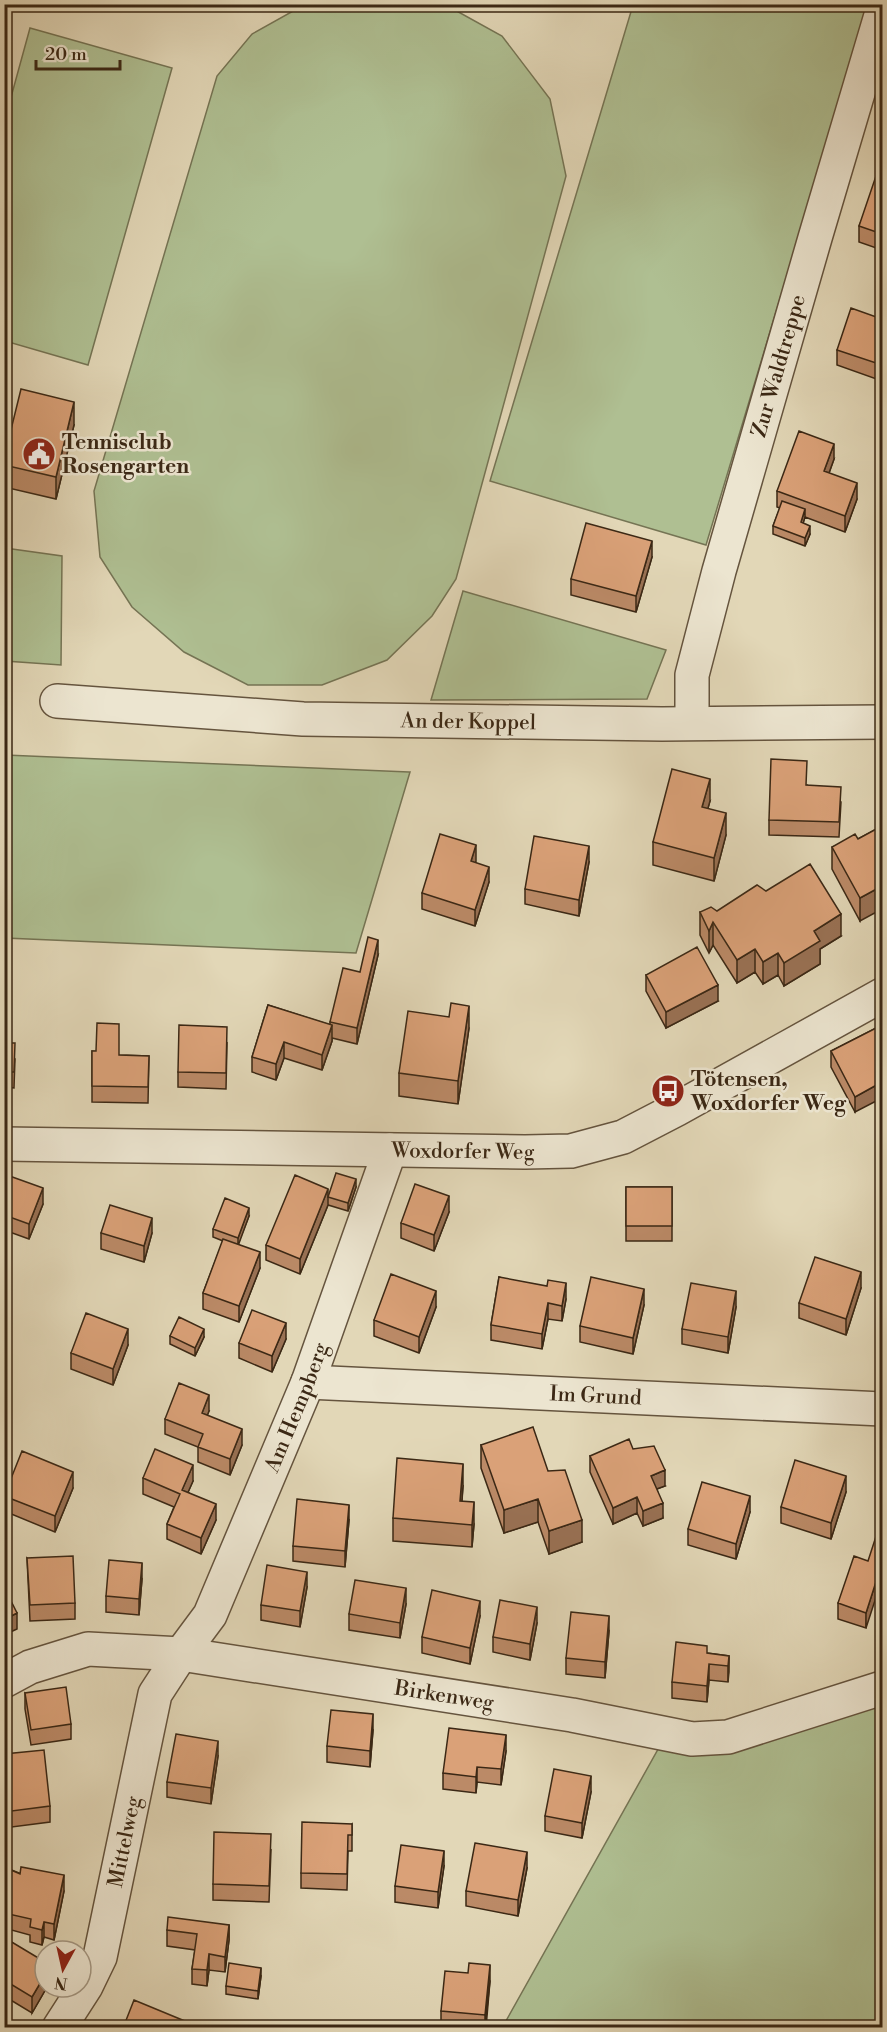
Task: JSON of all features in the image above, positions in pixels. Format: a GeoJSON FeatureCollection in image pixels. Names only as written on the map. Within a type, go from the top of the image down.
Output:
{"type":"FeatureCollection","features":[{"type":"Feature","properties":{"kind":"street","name":"Zur Waldtreppe"},"geometry":{"type":"LineString","coordinates":[[692,723],[692,675],[719,571],[882,12]]}},
{"type":"Feature","properties":{"kind":"street","name":"An der Koppel"},"geometry":{"type":"LineString","coordinates":[[57,701],[303,719],[692,723],[882,722]]}},
{"type":"Feature","properties":{"kind":"street","name":"Woxdorfer Weg"},"geometry":{"type":"LineString","coordinates":[[4,1144],[571,1151],[623,1137],[882,995]]}},
{"type":"Feature","properties":{"kind":"street","name":"Am Hempberg"},"geometry":{"type":"LineString","coordinates":[[181,1654],[210,1615],[308,1382],[390,1150]]}},
{"type":"Feature","properties":{"kind":"street","name":"Im Grund"},"geometry":{"type":"LineString","coordinates":[[308,1382],[882,1409]]}},
{"type":"Feature","properties":{"kind":"street","name":"Birkenweg"},"geometry":{"type":"LineString","coordinates":[[4,1681],[30,1667],[88,1648],[181,1654],[572,1715],[692,1739],[728,1737],[882,1688]]}},
{"type":"Feature","properties":{"kind":"street","name":"Mittelweg"},"geometry":{"type":"LineString","coordinates":[[59,2028],[86,1986],[100,1957],[155,1694],[181,1654]]}},
{"type":"Feature","properties":{"kind":"green space"},"geometry":{"type":"Polygon","coordinates":[[[444,4],[502,36],[550,99],[566,176],[456,579],[432,616],[387,660],[322,685],[248,685],[184,652],[132,607],[100,557],[94,491],[217,76],[252,34],[302,6],[444,4]]]}},
{"type":"Feature","properties":{"kind":"green space"},"geometry":{"type":"Polygon","coordinates":[[[633,5],[871,5],[861,29],[706,545],[490,481],[633,5]]]}},
{"type":"Feature","properties":{"kind":"green space"},"geometry":{"type":"Polygon","coordinates":[[[30,28],[172,68],[88,365],[5,341],[5,119],[30,28]]]}},
{"type":"Feature","properties":{"kind":"green space"},"geometry":{"type":"Polygon","coordinates":[[[5,548],[62,556],[61,665],[5,661],[5,548]]]}},
{"type":"Feature","properties":{"kind":"green space"},"geometry":{"type":"Polygon","coordinates":[[[463,591],[666,650],[647,699],[431,700],[463,591]]]}},
{"type":"Feature","properties":{"kind":"green space"},"geometry":{"type":"Polygon","coordinates":[[[5,755],[410,772],[356,953],[5,938],[5,755]]]}},
{"type":"Feature","properties":{"kind":"green space"},"geometry":{"type":"Polygon","coordinates":[[[882,1698],[882,2027],[502,2028],[661,1744],[882,1698]]]}},
{"type":"Feature","properties":{"kind":"building"},"geometry":{"type":"Polygon","coordinates":[[[877,173],[882,175],[882,234],[859,226],[877,173]]]}},
{"type":"Feature","properties":{"kind":"building"},"geometry":{"type":"Polygon","coordinates":[[[851,308],[882,319],[882,365],[837,350],[851,308]]]}},
{"type":"Feature","properties":{"kind":"building","name":"Tennisclub Rosengarten"},"geometry":{"type":"Polygon","coordinates":[[[21,389],[74,402],[56,477],[4,465],[21,389]]]}},
{"type":"Feature","properties":{"kind":"building"},"geometry":{"type":"Polygon","coordinates":[[[799,431],[834,444],[824,471],[857,483],[845,516],[777,491],[799,431]]]}},
{"type":"Feature","properties":{"kind":"building"},"geometry":{"type":"Polygon","coordinates":[[[782,501],[805,509],[801,522],[810,526],[805,538],[773,526],[782,501]]]}},
{"type":"Feature","properties":{"kind":"building"},"geometry":{"type":"Polygon","coordinates":[[[586,523],[652,541],[636,596],[571,579],[586,523]]]}},
{"type":"Feature","properties":{"kind":"building"},"geometry":{"type":"Polygon","coordinates":[[[771,759],[807,761],[806,785],[841,787],[839,822],[769,820],[771,759]]]}},
{"type":"Feature","properties":{"kind":"building"},"geometry":{"type":"Polygon","coordinates":[[[672,769],[710,779],[702,807],[726,813],[714,858],[653,842],[672,769]]]}},
{"type":"Feature","properties":{"kind":"building"},"geometry":{"type":"Polygon","coordinates":[[[882,828],[882,886],[860,898],[832,847],[855,834],[858,839],[882,828]]]}},
{"type":"Feature","properties":{"kind":"building"},"geometry":{"type":"Polygon","coordinates":[[[440,834],[476,845],[471,861],[489,867],[475,910],[422,893],[440,834]]]}},
{"type":"Feature","properties":{"kind":"building"},"geometry":{"type":"Polygon","coordinates":[[[534,836],[589,846],[579,900],[525,889],[534,836]]]}},
{"type":"Feature","properties":{"kind":"building"},"geometry":{"type":"Polygon","coordinates":[[[810,864],[841,914],[814,931],[820,941],[784,963],[778,953],[763,962],[755,949],[737,960],[713,922],[709,931],[700,912],[711,907],[717,911],[757,885],[766,891],[810,864]]]}},
{"type":"Feature","properties":{"kind":"building"},"geometry":{"type":"Polygon","coordinates":[[[368,937],[378,940],[357,1028],[330,1022],[343,968],[360,972],[368,937]]]}},
{"type":"Feature","properties":{"kind":"building"},"geometry":{"type":"Polygon","coordinates":[[[697,947],[718,985],[666,1012],[646,975],[697,947]]]}},
{"type":"Feature","properties":{"kind":"building"},"geometry":{"type":"Polygon","coordinates":[[[451,1003],[469,1006],[458,1081],[399,1073],[408,1011],[449,1017],[451,1003]]]}},
{"type":"Feature","properties":{"kind":"building"},"geometry":{"type":"Polygon","coordinates":[[[268,1005],[332,1025],[322,1055],[284,1042],[276,1064],[252,1057],[268,1005]]]}},
{"type":"Feature","properties":{"kind":"building"},"geometry":{"type":"Polygon","coordinates":[[[97,1023],[119,1024],[119,1055],[149,1056],[148,1087],[92,1086],[92,1051],[96,1051],[97,1023]]]}},
{"type":"Feature","properties":{"kind":"building"},"geometry":{"type":"Polygon","coordinates":[[[179,1025],[227,1027],[226,1073],[178,1072],[179,1025]]]}},
{"type":"Feature","properties":{"kind":"building"},"geometry":{"type":"Polygon","coordinates":[[[880,1026],[882,1031],[882,1082],[855,1097],[831,1051],[880,1026]]]}},
{"type":"Feature","properties":{"kind":"building"},"geometry":{"type":"Polygon","coordinates":[[[4,1043],[15,1043],[14,1072],[4,1072],[4,1043]]]}},
{"type":"Feature","properties":{"kind":"building"},"geometry":{"type":"Polygon","coordinates":[[[336,1173],[356,1179],[348,1203],[328,1197],[336,1173]]]}},
{"type":"Feature","properties":{"kind":"building"},"geometry":{"type":"Polygon","coordinates":[[[4,1174],[43,1188],[29,1224],[4,1215],[4,1174]]]}},
{"type":"Feature","properties":{"kind":"building"},"geometry":{"type":"Polygon","coordinates":[[[295,1175],[328,1189],[300,1259],[266,1245],[295,1175]]]}},
{"type":"Feature","properties":{"kind":"building"},"geometry":{"type":"Polygon","coordinates":[[[415,1184],[449,1196],[434,1235],[401,1223],[415,1184]]]}},
{"type":"Feature","properties":{"kind":"building"},"geometry":{"type":"Polygon","coordinates":[[[626,1187],[672,1187],[672,1226],[626,1226],[626,1187]]]}},
{"type":"Feature","properties":{"kind":"building"},"geometry":{"type":"Polygon","coordinates":[[[225,1198],[249,1208],[238,1238],[213,1229],[225,1198]]]}},
{"type":"Feature","properties":{"kind":"building"},"geometry":{"type":"Polygon","coordinates":[[[110,1205],[152,1218],[144,1246],[101,1233],[110,1205]]]}},
{"type":"Feature","properties":{"kind":"building"},"geometry":{"type":"Polygon","coordinates":[[[223,1239],[260,1252],[239,1306],[203,1293],[223,1239]]]}},
{"type":"Feature","properties":{"kind":"building"},"geometry":{"type":"Polygon","coordinates":[[[815,1257],[861,1272],[846,1319],[799,1303],[815,1257]]]}},
{"type":"Feature","properties":{"kind":"building"},"geometry":{"type":"Polygon","coordinates":[[[391,1274],[436,1291],[419,1337],[374,1320],[391,1274]]]}},
{"type":"Feature","properties":{"kind":"building"},"geometry":{"type":"Polygon","coordinates":[[[499,1277],[547,1286],[548,1280],[566,1283],[562,1306],[548,1303],[542,1334],[491,1325],[499,1277]]]}},
{"type":"Feature","properties":{"kind":"building"},"geometry":{"type":"Polygon","coordinates":[[[591,1277],[644,1289],[633,1338],[580,1326],[591,1277]]]}},
{"type":"Feature","properties":{"kind":"building"},"geometry":{"type":"Polygon","coordinates":[[[691,1283],[736,1291],[728,1337],[682,1329],[691,1283]]]}},
{"type":"Feature","properties":{"kind":"building"},"geometry":{"type":"Polygon","coordinates":[[[252,1310],[286,1323],[272,1356],[239,1343],[252,1310]]]}},
{"type":"Feature","properties":{"kind":"building"},"geometry":{"type":"Polygon","coordinates":[[[86,1313],[128,1329],[113,1369],[71,1353],[86,1313]]]}},
{"type":"Feature","properties":{"kind":"building"},"geometry":{"type":"Polygon","coordinates":[[[179,1317],[204,1329],[195,1348],[170,1336],[179,1317]]]}},
{"type":"Feature","properties":{"kind":"building"},"geometry":{"type":"Polygon","coordinates":[[[882,1322],[882,1338],[877,1336],[882,1322]]]}},
{"type":"Feature","properties":{"kind":"building"},"geometry":{"type":"Polygon","coordinates":[[[179,1383],[209,1395],[202,1413],[242,1429],[230,1459],[198,1447],[203,1434],[165,1419],[179,1383]]]}},
{"type":"Feature","properties":{"kind":"building"},"geometry":{"type":"Polygon","coordinates":[[[533,1427],[548,1471],[565,1470],[582,1520],[549,1531],[538,1499],[504,1510],[481,1445],[533,1427]]]}},
{"type":"Feature","properties":{"kind":"building"},"geometry":{"type":"Polygon","coordinates":[[[629,1439],[633,1449],[654,1446],[665,1470],[651,1476],[663,1503],[643,1511],[637,1497],[613,1508],[590,1456],[629,1439]]]}},
{"type":"Feature","properties":{"kind":"building"},"geometry":{"type":"Polygon","coordinates":[[[155,1449],[193,1465],[182,1490],[216,1504],[201,1538],[167,1524],[180,1494],[143,1478],[155,1449]]]}},
{"type":"Feature","properties":{"kind":"building"},"geometry":{"type":"Polygon","coordinates":[[[22,1451],[73,1472],[55,1516],[4,1496],[22,1451]]]}},
{"type":"Feature","properties":{"kind":"building"},"geometry":{"type":"Polygon","coordinates":[[[397,1458],[463,1464],[460,1501],[474,1502],[472,1525],[393,1518],[397,1458]]]}},
{"type":"Feature","properties":{"kind":"building"},"geometry":{"type":"Polygon","coordinates":[[[795,1460],[846,1476],[831,1523],[781,1507],[795,1460]]]}},
{"type":"Feature","properties":{"kind":"building"},"geometry":{"type":"Polygon","coordinates":[[[702,1482],[750,1496],[736,1544],[688,1529],[702,1482]]]}},
{"type":"Feature","properties":{"kind":"building"},"geometry":{"type":"Polygon","coordinates":[[[297,1499],[349,1505],[345,1551],[293,1546],[297,1499]]]}},
{"type":"Feature","properties":{"kind":"building"},"geometry":{"type":"Polygon","coordinates":[[[881,1521],[882,1563],[866,1613],[838,1603],[854,1556],[868,1561],[881,1521]]]}},
{"type":"Feature","properties":{"kind":"building"},"geometry":{"type":"Polygon","coordinates":[[[73,1556],[75,1603],[30,1605],[27,1558],[73,1556]]]}},
{"type":"Feature","properties":{"kind":"building"},"geometry":{"type":"Polygon","coordinates":[[[109,1560],[142,1563],[139,1599],[106,1596],[109,1560]]]}},
{"type":"Feature","properties":{"kind":"building"},"geometry":{"type":"Polygon","coordinates":[[[267,1565],[307,1572],[300,1611],[261,1605],[267,1565]]]}},
{"type":"Feature","properties":{"kind":"building"},"geometry":{"type":"Polygon","coordinates":[[[355,1580],[406,1588],[400,1623],[349,1614],[355,1580]]]}},
{"type":"Feature","properties":{"kind":"building"},"geometry":{"type":"Polygon","coordinates":[[[4,1587],[17,1613],[4,1620],[4,1587]]]}},
{"type":"Feature","properties":{"kind":"building"},"geometry":{"type":"Polygon","coordinates":[[[432,1590],[480,1601],[470,1648],[422,1637],[432,1590]]]}},
{"type":"Feature","properties":{"kind":"building"},"geometry":{"type":"Polygon","coordinates":[[[500,1600],[537,1607],[530,1644],[493,1637],[500,1600]]]}},
{"type":"Feature","properties":{"kind":"building"},"geometry":{"type":"Polygon","coordinates":[[[571,1612],[609,1616],[605,1662],[566,1658],[571,1612]]]}},
{"type":"Feature","properties":{"kind":"building"},"geometry":{"type":"Polygon","coordinates":[[[676,1642],[707,1646],[707,1653],[729,1656],[728,1666],[709,1664],[707,1686],[672,1682],[676,1642]]]}},
{"type":"Feature","properties":{"kind":"building"},"geometry":{"type":"Polygon","coordinates":[[[66,1687],[71,1724],[31,1730],[25,1693],[66,1687]]]}},
{"type":"Feature","properties":{"kind":"building"},"geometry":{"type":"Polygon","coordinates":[[[331,1710],[373,1714],[370,1751],[327,1746],[331,1710]]]}},
{"type":"Feature","properties":{"kind":"building"},"geometry":{"type":"Polygon","coordinates":[[[449,1728],[506,1735],[501,1769],[477,1767],[476,1777],[443,1773],[449,1728]]]}},
{"type":"Feature","properties":{"kind":"building"},"geometry":{"type":"Polygon","coordinates":[[[176,1734],[218,1741],[211,1788],[167,1782],[176,1734]]]}},
{"type":"Feature","properties":{"kind":"building"},"geometry":{"type":"Polygon","coordinates":[[[44,1750],[50,1806],[4,1812],[4,1754],[44,1750]]]}},
{"type":"Feature","properties":{"kind":"building"},"geometry":{"type":"Polygon","coordinates":[[[554,1769],[591,1776],[582,1823],[545,1816],[554,1769]]]}},
{"type":"Feature","properties":{"kind":"building"},"geometry":{"type":"Polygon","coordinates":[[[302,1822],[352,1824],[352,1835],[348,1835],[347,1874],[301,1873],[302,1822]]]}},
{"type":"Feature","properties":{"kind":"building"},"geometry":{"type":"Polygon","coordinates":[[[214,1832],[271,1834],[269,1886],[213,1884],[214,1832]]]}},
{"type":"Feature","properties":{"kind":"building"},"geometry":{"type":"Polygon","coordinates":[[[475,1843],[527,1852],[518,1900],[466,1891],[475,1843]]]}},
{"type":"Feature","properties":{"kind":"building"},"geometry":{"type":"Polygon","coordinates":[[[401,1845],[444,1851],[438,1892],[395,1886],[401,1845]]]}},
{"type":"Feature","properties":{"kind":"building"},"geometry":{"type":"Polygon","coordinates":[[[4,1867],[20,1874],[21,1867],[64,1875],[54,1924],[44,1922],[42,1930],[30,1927],[31,1919],[4,1913],[4,1867]]]}},
{"type":"Feature","properties":{"kind":"building"},"geometry":{"type":"Polygon","coordinates":[[[168,1917],[229,1925],[225,1957],[209,1954],[207,1970],[192,1969],[197,1934],[167,1930],[168,1917]]]}},
{"type":"Feature","properties":{"kind":"building"},"geometry":{"type":"Polygon","coordinates":[[[10,1941],[33,1955],[32,1997],[4,1980],[4,1949],[10,1941]]]}},
{"type":"Feature","properties":{"kind":"building"},"geometry":{"type":"Polygon","coordinates":[[[229,1963],[261,1968],[258,1991],[226,1986],[229,1963]]]}},
{"type":"Feature","properties":{"kind":"building"},"geometry":{"type":"Polygon","coordinates":[[[469,1963],[490,1965],[485,2015],[441,2011],[445,1971],[468,1973],[469,1963]]]}},
{"type":"Feature","properties":{"kind":"building"},"geometry":{"type":"Polygon","coordinates":[[[134,2000],[192,2024],[190,2028],[123,2028],[134,2000]]]}},
{"type":"Feature","properties":{"kind":"place","name":"Tennisclub Rosengarten"},"geometry":{"type":"Point","coordinates":[39,454]}},
{"type":"Feature","properties":{"kind":"place","name":"Tötensen, Woxdorfer Weg"},"geometry":{"type":"Point","coordinates":[668,1091]}}]}
